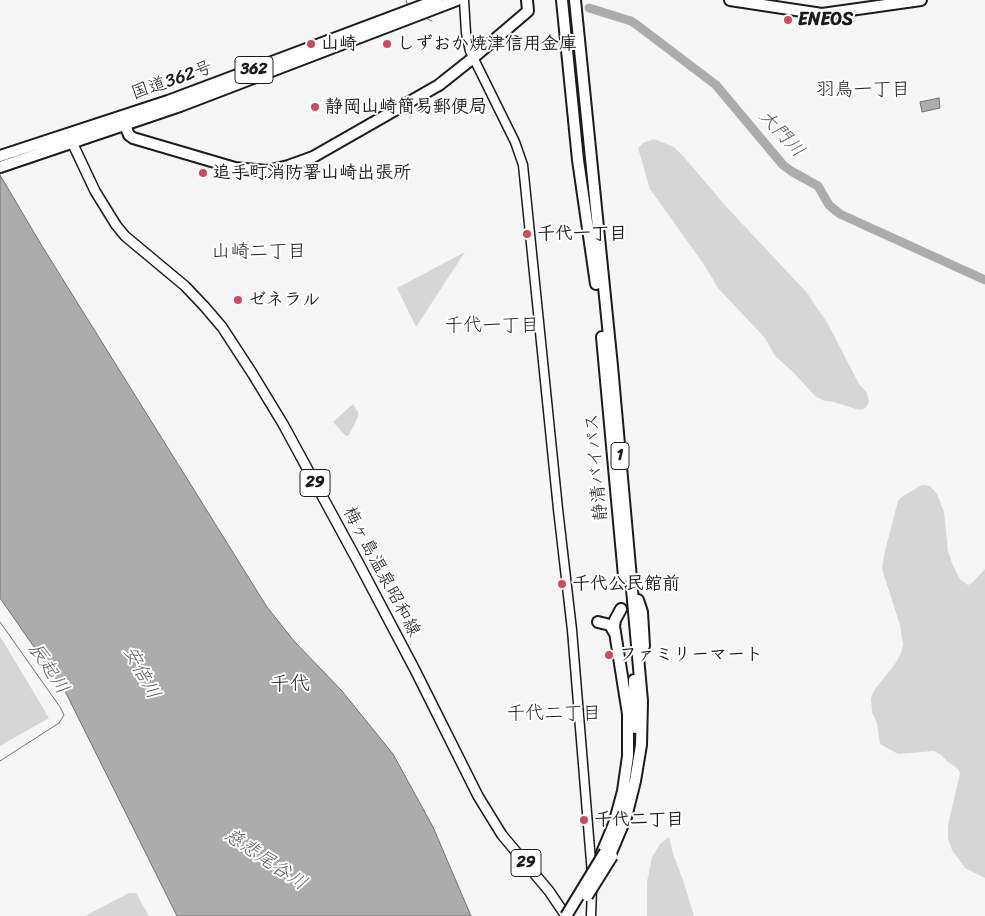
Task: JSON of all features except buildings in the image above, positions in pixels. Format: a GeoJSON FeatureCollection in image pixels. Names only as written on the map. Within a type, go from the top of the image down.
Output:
{"type":"FeatureCollection","features":[{"type":"Feature","properties":{"kind":"highway","name":"国道362号"},"geometry":{"type":"LineString","coordinates":[[0,167],[68,139],[437,0]]}},
{"type":"Feature","properties":{"kind":"highway","name":"国道362号"},"geometry":{"type":"LineString","coordinates":[[0,156],[125,125],[245,82],[457,0]]}},
{"type":"Feature","properties":{"kind":"highway","name":"国道362号"},"geometry":{"type":"LineString","coordinates":[[125,125],[129,135],[133,138],[219,163],[256,170],[277,170],[313,157],[439,85],[474,58],[528,11],[527,0]]}},
{"type":"Feature","properties":{"kind":"highway","name":"1"},"geometry":{"type":"LineString","coordinates":[[562,0],[578,160],[601,297]]}},
{"type":"Feature","properties":{"kind":"highway","name":"静清バイパス"},"geometry":{"type":"LineString","coordinates":[[568,0],[577,47],[601,267],[601,297]]}},
{"type":"Feature","properties":{"kind":"highway","name":"静清バイパス"},"geometry":{"type":"LineString","coordinates":[[566,916],[597,865],[607,853],[628,787],[635,739],[634,682],[601,297],[577,47],[575,0]]}},
{"type":"Feature","properties":{"kind":"highway","name":"1"},"geometry":{"type":"LineString","coordinates":[[582,0],[596,149],[602,242],[601,267]]}},
{"type":"Feature","properties":{"kind":"highway"},"geometry":{"type":"LineString","coordinates":[[730,0],[822,14],[921,0]]}},
{"type":"Feature","properties":{"kind":"highway"},"geometry":{"type":"LineString","coordinates":[[607,853],[625,829],[640,783],[647,730],[648,707],[642,612],[638,600]]}},
{"type":"Feature","properties":{"kind":"highway"},"geometry":{"type":"LineString","coordinates":[[574,916],[587,896],[607,853],[623,791],[628,756],[628,714],[614,633],[614,623],[628,614]]}},
{"type":"Feature","properties":{"kind":"highway"},"geometry":{"type":"LineString","coordinates":[[598,622],[610,625],[614,633]]}},
{"type":"Feature","properties":{"kind":"main road","name":"梅ヶ島温泉昭和線"},"geometry":{"type":"LineString","coordinates":[[68,139],[95,191],[116,225],[133,243],[185,286],[204,306],[222,327],[252,373],[283,424],[415,670],[478,796],[502,835],[549,891],[566,916]]}},
{"type":"Feature","properties":{"kind":"street"},"geometry":{"type":"LineString","coordinates":[[464,0],[466,33],[474,58],[515,142],[523,165],[556,500],[572,630],[592,870],[591,916]]}},
{"type":"Feature","properties":{"kind":"shaded area"},"geometry":{"type":"Polygon","coordinates":[[[654,139],[674,147],[684,157],[723,203],[807,293],[828,324],[859,384],[867,393],[869,402],[866,407],[862,410],[856,409],[816,397],[775,356],[765,338],[718,288],[705,266],[650,189],[638,148],[643,143],[654,139]]]}},
{"type":"Feature","properties":{"kind":"shaded area"},"geometry":{"type":"Polygon","coordinates":[[[465,252],[416,327],[397,288],[465,252]]]}},
{"type":"Feature","properties":{"kind":"shaded area"},"geometry":{"type":"Polygon","coordinates":[[[353,404],[358,412],[358,417],[349,435],[346,436],[333,422],[353,404]]]}},
{"type":"Feature","properties":{"kind":"shaded area"},"geometry":{"type":"Polygon","coordinates":[[[922,485],[930,486],[937,494],[944,512],[948,551],[960,579],[968,585],[985,569],[985,878],[965,868],[952,850],[948,839],[948,825],[960,773],[958,769],[934,751],[898,754],[880,744],[877,723],[872,712],[871,698],[875,689],[895,664],[903,645],[900,625],[882,569],[884,555],[898,501],[922,485]]]}},
{"type":"Feature","properties":{"kind":"shaded area"},"geometry":{"type":"Polygon","coordinates":[[[0,636],[49,718],[0,746],[0,636]]]}},
{"type":"Feature","properties":{"kind":"shaded area"},"geometry":{"type":"Polygon","coordinates":[[[669,837],[694,916],[647,916],[647,882],[652,857],[660,844],[669,837]]]}},
{"type":"Feature","properties":{"kind":"shaded area"},"geometry":{"type":"Polygon","coordinates":[[[129,893],[136,893],[149,916],[85,916],[129,893]]]}},
{"type":"Feature","properties":{"kind":"water"},"geometry":{"type":"Polygon","coordinates":[[[939,98],[940,108],[922,112],[920,102],[939,98]]]}},
{"type":"Feature","properties":{"kind":"water"},"geometry":{"type":"Polygon","coordinates":[[[0,175],[42,246],[267,607],[294,641],[342,691],[393,754],[433,827],[471,916],[177,916],[66,693],[0,598],[0,175]]]}},
{"type":"Feature","properties":{"kind":"waterway"},"geometry":{"type":"LineString","coordinates":[[406,0],[407,4]]}},
{"type":"Feature","properties":{"kind":"waterway","name":"大門川"},"geometry":{"type":"LineString","coordinates":[[589,8],[631,21],[716,85],[783,165],[818,186],[829,205],[840,214],[985,280]]}},
{"type":"Feature","properties":{"kind":"waterway"},"geometry":{"type":"LineString","coordinates":[[427,19],[432,21]]}},
{"type":"Feature","properties":{"kind":"waterway","name":"辰起川"},"geometry":{"type":"LineString","coordinates":[[0,622],[64,715],[59,723],[0,761]]}},
{"type":"Feature","properties":{"kind":"place","name":"ENEOS"},"geometry":{"type":"Point","coordinates":[788,20]}},
{"type":"Feature","properties":{"kind":"place","name":"山崎"},"geometry":{"type":"Point","coordinates":[311,44]}},
{"type":"Feature","properties":{"kind":"place","name":"しずおか焼津信用金庫"},"geometry":{"type":"Point","coordinates":[387,44]}},
{"type":"Feature","properties":{"kind":"place","name":"静岡山崎簡易郵便局"},"geometry":{"type":"Point","coordinates":[315,107]}},
{"type":"Feature","properties":{"kind":"place","name":"追手町消防署山崎出張所"},"geometry":{"type":"Point","coordinates":[203,173]}},
{"type":"Feature","properties":{"kind":"place","name":"千代一丁目"},"geometry":{"type":"Point","coordinates":[527,234]}},
{"type":"Feature","properties":{"kind":"place","name":"ゼネラル"},"geometry":{"type":"Point","coordinates":[238,300]}},
{"type":"Feature","properties":{"kind":"place","name":"千代公民館前"},"geometry":{"type":"Point","coordinates":[562,584]}},
{"type":"Feature","properties":{"kind":"place","name":"ファミリーマート"},"geometry":{"type":"Point","coordinates":[609,655]}},
{"type":"Feature","properties":{"kind":"place","name":"千代二丁目"},"geometry":{"type":"Point","coordinates":[584,820]}},
{"type":"Feature","properties":{"kind":"district","name":"羽鳥一丁目"},"geometry":{"type":"Point","coordinates":[863,90]}},
{"type":"Feature","properties":{"kind":"district","name":"山崎二丁目"},"geometry":{"type":"Point","coordinates":[259,252]}},
{"type":"Feature","properties":{"kind":"district","name":"千代一丁目"},"geometry":{"type":"Point","coordinates":[492,326]}},
{"type":"Feature","properties":{"kind":"district","name":"千代"},"geometry":{"type":"Point","coordinates":[290,685]}},
{"type":"Feature","properties":{"kind":"district","name":"千代二丁目"},"geometry":{"type":"Point","coordinates":[554,714]}},
{"type":"Feature","properties":{"kind":"water label","name":"安倍川"},"geometry":{"type":"Point","coordinates":[141,673]}},
{"type":"Feature","properties":{"kind":"water label","name":"慈悲尾谷川"},"geometry":{"type":"Point","coordinates":[265,860]}}]}
